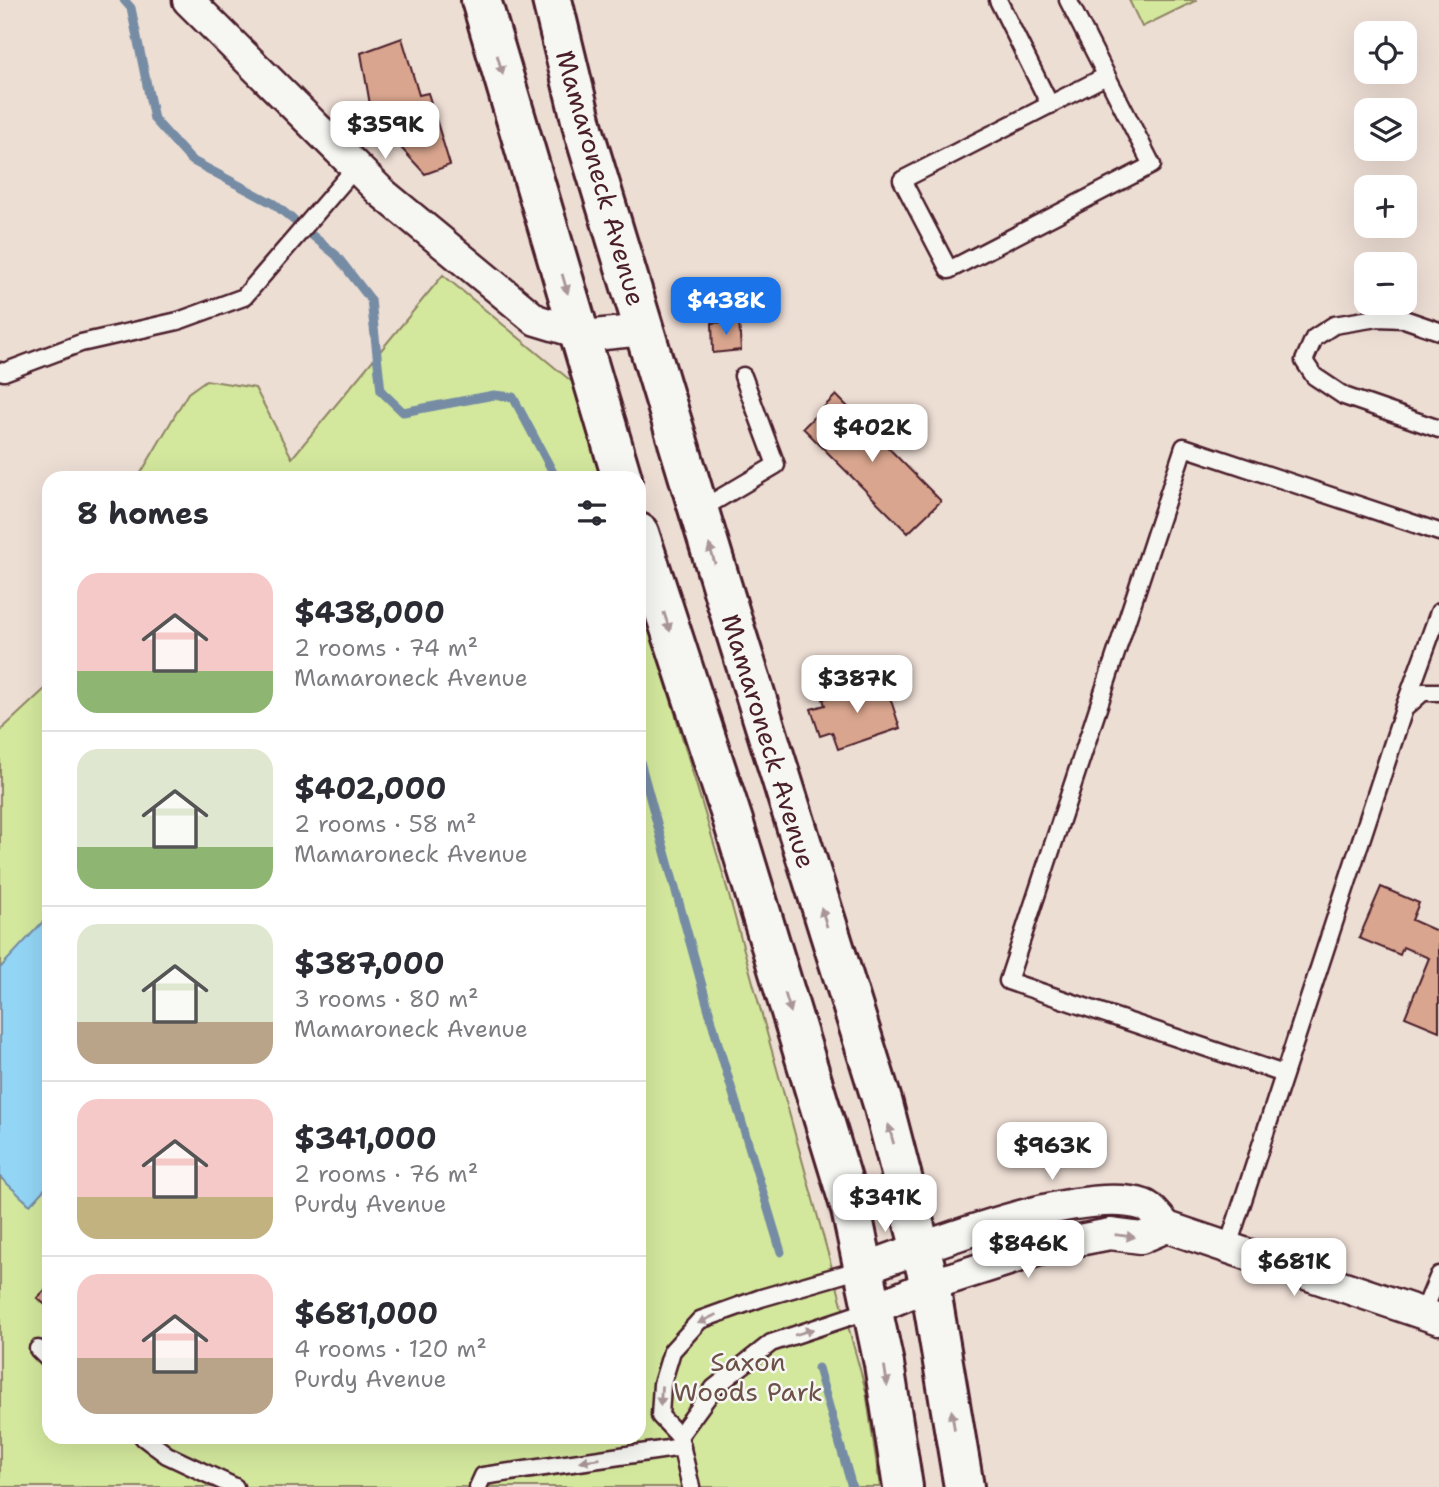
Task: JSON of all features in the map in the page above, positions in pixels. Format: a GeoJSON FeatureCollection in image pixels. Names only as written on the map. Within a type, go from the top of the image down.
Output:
{"type":"FeatureCollection","features":[{"type":"Feature","properties":{"kind":"main road"},"geometry":{"type":"LineString","coordinates":[[481,0],[620,471]]}},
{"type":"Feature","properties":{"kind":"main road","name":"Mamaroneck Avenue"},"geometry":{"type":"LineString","coordinates":[[552,0],[584,132],[698,511],[883,1104],[930,1284],[964,1487]]}},
{"type":"Feature","properties":{"kind":"main road"},"geometry":{"type":"LineString","coordinates":[[646,554],[733,821],[851,1209],[884,1364],[903,1487]]}},
{"type":"Feature","properties":{"kind":"street"},"geometry":{"type":"LineString","coordinates":[[188,0],[381,192],[536,320],[594,335],[644,330]]}},
{"type":"Feature","properties":{"kind":"street"},"geometry":{"type":"LineString","coordinates":[[865,1268],[971,1231],[1072,1203],[1112,1201],[1145,1205],[1167,1227],[1431,1316]]}},
{"type":"Feature","properties":{"kind":"street"},"geometry":{"type":"LineString","coordinates":[[873,1309],[930,1284],[1058,1244],[1110,1234],[1141,1238],[1167,1227]]}},
{"type":"Feature","properties":{"kind":"lane"},"geometry":{"type":"LineString","coordinates":[[998,0],[1050,104]]}},
{"type":"Feature","properties":{"kind":"lane"},"geometry":{"type":"LineString","coordinates":[[1068,0],[1152,165],[949,270],[902,180],[1106,76]]}},
{"type":"Feature","properties":{"kind":"lane"},"geometry":{"type":"LineString","coordinates":[[0,371],[4,372],[81,343],[178,321],[244,297],[356,167]]}},
{"type":"Feature","properties":{"kind":"lane"},"geometry":{"type":"LineString","coordinates":[[1439,331],[1404,319],[1377,318],[1334,325],[1314,338],[1304,361],[1314,376],[1344,396],[1439,429]]}},
{"type":"Feature","properties":{"kind":"lane"},"geometry":{"type":"LineString","coordinates":[[698,511],[776,465],[743,376]]}},
{"type":"Feature","properties":{"kind":"lane"},"geometry":{"type":"LineString","coordinates":[[1284,1074],[1008,981],[1184,447],[1439,531]]}},
{"type":"Feature","properties":{"kind":"lane"},"geometry":{"type":"LineString","coordinates":[[1227,1248],[1404,709],[1439,612]]}},
{"type":"Feature","properties":{"kind":"lane"},"geometry":{"type":"LineString","coordinates":[[1404,709],[1423,692],[1439,692]]}},
{"type":"Feature","properties":{"kind":"lane"},"geometry":{"type":"LineString","coordinates":[[691,1487],[681,1441],[660,1416],[662,1384],[672,1352],[700,1320],[761,1298],[865,1268]]}},
{"type":"Feature","properties":{"kind":"lane"},"geometry":{"type":"LineString","coordinates":[[1431,1316],[1439,1275]]}},
{"type":"Feature","properties":{"kind":"lane"},"geometry":{"type":"LineString","coordinates":[[478,1487],[483,1476],[681,1441],[714,1388],[772,1343],[873,1309]]}},
{"type":"Feature","properties":{"kind":"lane"},"geometry":{"type":"LineString","coordinates":[[152,1444],[167,1455],[234,1487]]}},
{"type":"Feature","properties":{"kind":"green space"},"geometry":{"type":"Polygon","coordinates":[[[1129,0],[1197,0],[1142,27],[1129,0]]]}},
{"type":"Feature","properties":{"kind":"green space"},"geometry":{"type":"Polygon","coordinates":[[[443,275],[576,385],[602,471],[142,471],[188,393],[206,380],[255,388],[292,458],[443,275]]]}},
{"type":"Feature","properties":{"kind":"green space","name":"Saxon Woods Park"},"geometry":{"type":"Polygon","coordinates":[[[646,616],[723,874],[866,1391],[880,1487],[0,1487],[0,731],[42,692],[42,1444],[646,1444],[646,616]]]}},
{"type":"Feature","properties":{"kind":"water"},"geometry":{"type":"Polygon","coordinates":[[[42,923],[42,1192],[30,1205],[0,1177],[0,968],[42,923]]]}},
{"type":"Feature","properties":{"kind":"building"},"geometry":{"type":"Polygon","coordinates":[[[402,38],[419,95],[428,93],[450,165],[425,174],[372,116],[361,53],[402,38]]]}},
{"type":"Feature","properties":{"kind":"building"},"geometry":{"type":"Polygon","coordinates":[[[739,321],[741,350],[713,353],[712,323],[739,321]]]}},
{"type":"Feature","properties":{"kind":"building"},"geometry":{"type":"Polygon","coordinates":[[[836,395],[941,501],[908,533],[803,428],[836,395]]]}},
{"type":"Feature","properties":{"kind":"building"},"geometry":{"type":"Polygon","coordinates":[[[884,679],[900,728],[838,749],[832,732],[820,736],[811,709],[825,705],[823,699],[884,679]]]}},
{"type":"Feature","properties":{"kind":"building"},"geometry":{"type":"Polygon","coordinates":[[[1381,887],[1419,903],[1412,920],[1439,932],[1439,1031],[1405,1017],[1429,958],[1403,947],[1400,955],[1359,938],[1381,887]]]}},
{"type":"Feature","properties":{"kind":"waterway"},"geometry":{"type":"LineString","coordinates":[[124,0],[131,8],[154,119],[191,160],[274,204],[336,255],[371,300],[381,391],[403,412],[494,395],[513,397],[552,471]]}},
{"type":"Feature","properties":{"kind":"waterway"},"geometry":{"type":"LineString","coordinates":[[646,783],[719,1047],[781,1252]]}},
{"type":"Feature","properties":{"kind":"waterway"},"geometry":{"type":"LineString","coordinates":[[818,1368],[852,1487]]}}]}
